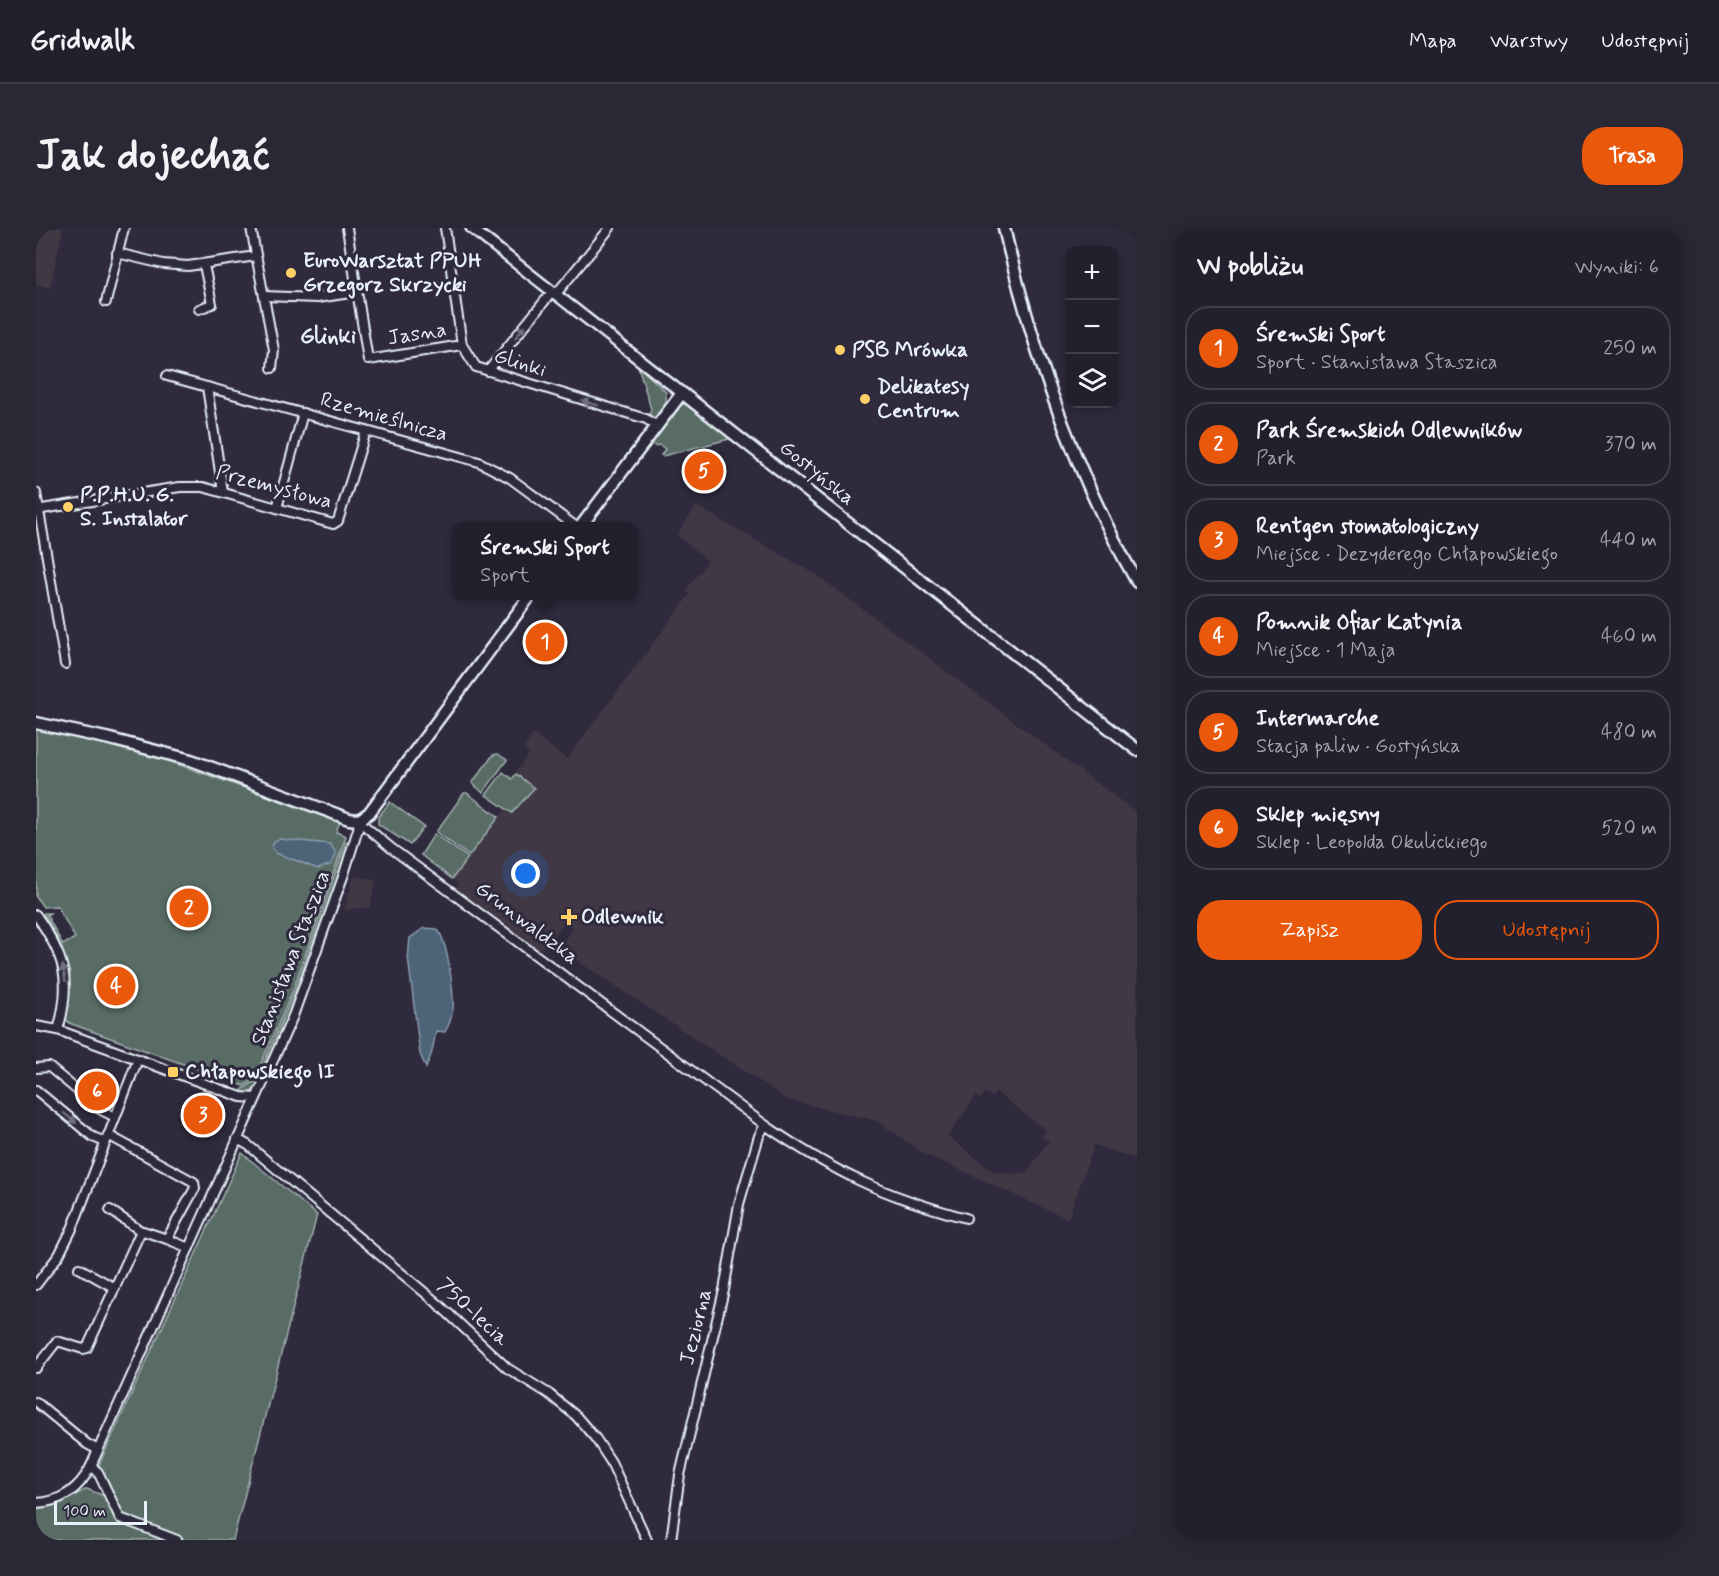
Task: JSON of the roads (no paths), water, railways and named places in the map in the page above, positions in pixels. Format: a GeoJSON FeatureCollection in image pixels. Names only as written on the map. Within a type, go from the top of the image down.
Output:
{"type":"FeatureCollection","features":[{"type":"Feature","properties":{"kind":"main road"},"geometry":{"type":"LineString","coordinates":[[1004,228],[1023,302],[1056,403],[1092,491],[1137,582]]}},
{"type":"Feature","properties":{"kind":"main road"},"geometry":{"type":"LineString","coordinates":[[584,522],[682,393]]}},
{"type":"Feature","properties":{"kind":"main road","name":"Gostyńska"},"geometry":{"type":"LineString","coordinates":[[682,393],[1137,750]]}},
{"type":"Feature","properties":{"kind":"main road"},"geometry":{"type":"LineString","coordinates":[[359,820],[369,813],[527,600]]}},
{"type":"Feature","properties":{"kind":"main road","name":"Grunwaldzka"},"geometry":{"type":"LineString","coordinates":[[36,723],[191,760],[346,818],[359,820]]}},
{"type":"Feature","properties":{"kind":"street"},"geometry":{"type":"LineString","coordinates":[[106,302],[124,228]]}},
{"type":"Feature","properties":{"kind":"street"},"geometry":{"type":"LineString","coordinates":[[251,228],[274,353],[272,368]]}},
{"type":"Feature","properties":{"kind":"street","name":"Jasna"},"geometry":{"type":"LineString","coordinates":[[347,228],[368,360],[462,345]]}},
{"type":"Feature","properties":{"kind":"street","name":"Glinki"},"geometry":{"type":"LineString","coordinates":[[445,228],[462,345],[476,367],[646,419],[657,426]]}},
{"type":"Feature","properties":{"kind":"street","name":"Gostyńska"},"geometry":{"type":"LineString","coordinates":[[471,228],[682,393]]}},
{"type":"Feature","properties":{"kind":"street"},"geometry":{"type":"LineString","coordinates":[[488,371],[610,228]]}},
{"type":"Feature","properties":{"kind":"street"},"geometry":{"type":"LineString","coordinates":[[117,253],[167,265],[204,265],[256,256]]}},
{"type":"Feature","properties":{"kind":"street"},"geometry":{"type":"LineString","coordinates":[[199,309],[208,307],[212,303],[204,265]]}},
{"type":"Feature","properties":{"kind":"street"},"geometry":{"type":"LineString","coordinates":[[264,296],[317,298],[357,292]]}},
{"type":"Feature","properties":{"kind":"street","name":"Rzemieślnicza"},"geometry":{"type":"LineString","coordinates":[[167,376],[495,469],[569,522]]}},
{"type":"Feature","properties":{"kind":"street"},"geometry":{"type":"LineString","coordinates":[[207,387],[223,492]]}},
{"type":"Feature","properties":{"kind":"street"},"geometry":{"type":"LineString","coordinates":[[278,508],[303,413]]}},
{"type":"Feature","properties":{"kind":"street","name":"Przemysłowa"},"geometry":{"type":"LineString","coordinates":[[37,510],[180,487],[203,487],[327,523],[338,521],[366,431]]}},
{"type":"Feature","properties":{"kind":"street"},"geometry":{"type":"LineString","coordinates":[[36,493],[37,510],[65,664]]}},
{"type":"Feature","properties":{"kind":"street","name":"Stanisława Staszica"},"geometry":{"type":"LineString","coordinates":[[36,1503],[57,1499],[72,1491],[91,1466],[308,980],[357,835],[359,820]]}},
{"type":"Feature","properties":{"kind":"street","name":"Grunwaldzka"},"geometry":{"type":"LineString","coordinates":[[359,820],[382,841],[765,1125],[813,1157],[876,1190],[966,1218]]}},
{"type":"Feature","properties":{"kind":"street"},"geometry":{"type":"LineString","coordinates":[[36,915],[62,962],[66,975],[58,1030]]}},
{"type":"Feature","properties":{"kind":"street"},"geometry":{"type":"LineString","coordinates":[[36,1026],[58,1030],[238,1096],[255,1098]]}},
{"type":"Feature","properties":{"kind":"street"},"geometry":{"type":"LineString","coordinates":[[36,1285],[67,1241],[138,1059]]}},
{"type":"Feature","properties":{"kind":"street"},"geometry":{"type":"LineString","coordinates":[[36,1068],[49,1066],[100,1110],[115,1117]]}},
{"type":"Feature","properties":{"kind":"street"},"geometry":{"type":"LineString","coordinates":[[36,1090],[93,1137],[107,1138],[194,1182],[195,1188],[167,1239]]}},
{"type":"Feature","properties":{"kind":"street","name":"Jeziorna"},"geometry":{"type":"LineString","coordinates":[[671,1540],[680,1475],[724,1290],[739,1204],[759,1136],[765,1125]]}},
{"type":"Feature","properties":{"kind":"street","name":"750-lecia"},"geometry":{"type":"LineString","coordinates":[[237,1139],[248,1145],[436,1302],[507,1368],[556,1399],[576,1416],[596,1438],[611,1462],[647,1540]]}},
{"type":"Feature","properties":{"kind":"street"},"geometry":{"type":"LineString","coordinates":[[110,1210],[141,1231],[189,1248]]}},
{"type":"Feature","properties":{"kind":"street"},"geometry":{"type":"LineString","coordinates":[[36,1368],[57,1341],[83,1349],[87,1348],[141,1231]]}},
{"type":"Feature","properties":{"kind":"street"},"geometry":{"type":"LineString","coordinates":[[79,1268],[115,1288]]}},
{"type":"Feature","properties":{"kind":"street"},"geometry":{"type":"LineString","coordinates":[[36,1402],[84,1442],[98,1450]]}},
{"type":"Feature","properties":{"kind":"street"},"geometry":{"type":"LineString","coordinates":[[91,1466],[98,1472],[122,1520],[177,1540]]}},
{"type":"Feature","properties":{"kind":"water"},"geometry":{"type":"Polygon","coordinates":[[[280,839],[330,844],[336,853],[332,864],[318,869],[276,853],[272,848],[274,841],[280,839]]]}},
{"type":"Feature","properties":{"kind":"water"},"geometry":{"type":"Polygon","coordinates":[[[424,928],[437,929],[441,935],[449,967],[453,1001],[449,1024],[445,1032],[436,1031],[426,1068],[420,1054],[408,957],[410,938],[424,928]]]}},
{"type":"Feature","properties":{"kind":"place","name":"EuroWarsztat PPUH Grzegorz Skrzycki"},"geometry":{"type":"Point","coordinates":[291,273]}},
{"type":"Feature","properties":{"kind":"place","name":"PSB Mrówka"},"geometry":{"type":"Point","coordinates":[840,350]}},
{"type":"Feature","properties":{"kind":"place","name":"Delikatesy Centrum"},"geometry":{"type":"Point","coordinates":[865,399]}},
{"type":"Feature","properties":{"kind":"place","name":"Intermarche"},"geometry":{"type":"Point","coordinates":[704,471]}},
{"type":"Feature","properties":{"kind":"place","name":"P.P.H.U. G. S. Instalator"},"geometry":{"type":"Point","coordinates":[68,507]}},
{"type":"Feature","properties":{"kind":"place","name":"Śremski Sport"},"geometry":{"type":"Point","coordinates":[545,642]}},
{"type":"Feature","properties":{"kind":"place","name":"Park Śremskich Odlewników"},"geometry":{"type":"Point","coordinates":[189,908]}},
{"type":"Feature","properties":{"kind":"place","name":"Odlewnik"},"geometry":{"type":"Point","coordinates":[569,917]}},
{"type":"Feature","properties":{"kind":"place","name":"Pomnik Ofiar Katynia"},"geometry":{"type":"Point","coordinates":[116,986]}},
{"type":"Feature","properties":{"kind":"place","name":"Chłapowskiego II"},"geometry":{"type":"Point","coordinates":[173,1072]}},
{"type":"Feature","properties":{"kind":"place","name":"Sklep mięsny"},"geometry":{"type":"Point","coordinates":[97,1091]}},
{"type":"Feature","properties":{"kind":"place","name":"Rentgen stomatologiczny"},"geometry":{"type":"Point","coordinates":[203,1115]}},
{"type":"Feature","properties":{"kind":"district","name":"Glinki"},"geometry":{"type":"Point","coordinates":[328,337]}}]}
